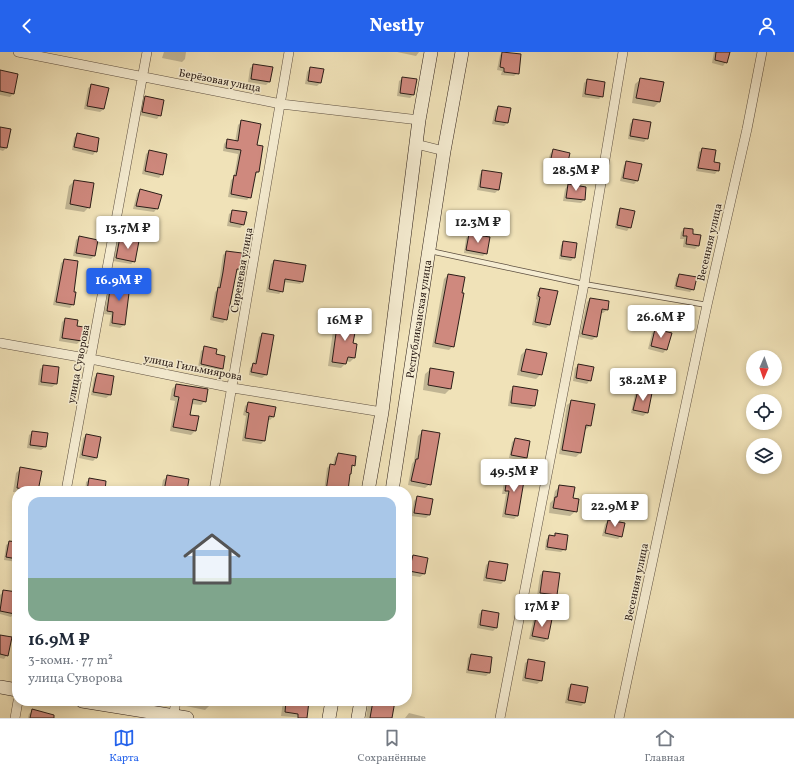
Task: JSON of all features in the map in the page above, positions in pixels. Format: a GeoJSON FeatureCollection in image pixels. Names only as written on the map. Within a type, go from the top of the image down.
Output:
{"type":"FeatureCollection","features":[{"type":"Feature","properties":{"kind":"street","name":"Берёзовая улица"},"geometry":{"type":"LineString","coordinates":[[18,52],[281,104],[419,120]]}},
{"type":"Feature","properties":{"kind":"street","name":"улица Суворова"},"geometry":{"type":"LineString","coordinates":[[67,486],[147,52]]}},
{"type":"Feature","properties":{"kind":"street","name":"Сиреневая улица"},"geometry":{"type":"LineString","coordinates":[[215,486],[290,52]]}},
{"type":"Feature","properties":{"kind":"street","name":"Республиканская улица"},"geometry":{"type":"LineString","coordinates":[[369,486],[382,412],[419,120],[431,52]]}},
{"type":"Feature","properties":{"kind":"street","name":"Республиканская улица"},"geometry":{"type":"LineString","coordinates":[[393,486],[444,151],[462,52]]}},
{"type":"Feature","properties":{"kind":"street"},"geometry":{"type":"LineString","coordinates":[[500,718],[584,284],[623,52]]}},
{"type":"Feature","properties":{"kind":"street","name":"Весенняя улица"},"geometry":{"type":"LineString","coordinates":[[619,718],[707,304],[747,129],[762,52]]}},
{"type":"Feature","properties":{"kind":"street"},"geometry":{"type":"LineString","coordinates":[[416,144],[444,151]]}},
{"type":"Feature","properties":{"kind":"street","name":"улица Гильмиярова"},"geometry":{"type":"LineString","coordinates":[[0,343],[91,359],[233,388],[382,412]]}},
{"type":"Feature","properties":{"kind":"street"},"geometry":{"type":"LineString","coordinates":[[0,687],[12,689]]}},
{"type":"Feature","properties":{"kind":"street"},"geometry":{"type":"LineString","coordinates":[[15,718],[17,706]]}},
{"type":"Feature","properties":{"kind":"street"},"geometry":{"type":"LineString","coordinates":[[110,706],[187,718]]}},
{"type":"Feature","properties":{"kind":"street"},"geometry":{"type":"LineString","coordinates":[[173,717],[175,706]]}},
{"type":"Feature","properties":{"kind":"street"},"geometry":{"type":"LineString","coordinates":[[329,718],[331,706]]}},
{"type":"Feature","properties":{"kind":"street"},"geometry":{"type":"LineString","coordinates":[[358,718],[360,706]]}},
{"type":"Feature","properties":{"kind":"lane"},"geometry":{"type":"LineString","coordinates":[[429,251],[584,284],[707,304]]}},
{"type":"Feature","properties":{"kind":"building"},"geometry":{"type":"Polygon","coordinates":[[[502,52],[521,54],[519,74],[504,72],[504,68],[500,67],[502,52]]]}},
{"type":"Feature","properties":{"kind":"building"},"geometry":{"type":"Polygon","coordinates":[[[716,52],[730,52],[727,63],[715,60],[716,52]]]}},
{"type":"Feature","properties":{"kind":"building"},"geometry":{"type":"Polygon","coordinates":[[[253,64],[273,67],[270,82],[251,79],[253,64]]]}},
{"type":"Feature","properties":{"kind":"building"},"geometry":{"type":"Polygon","coordinates":[[[310,67],[324,69],[321,83],[308,81],[310,67]]]}},
{"type":"Feature","properties":{"kind":"building"},"geometry":{"type":"Polygon","coordinates":[[[0,70],[18,74],[14,94],[0,91],[0,70]]]}},
{"type":"Feature","properties":{"kind":"building"},"geometry":{"type":"Polygon","coordinates":[[[402,77],[417,79],[414,95],[400,93],[402,77]]]}},
{"type":"Feature","properties":{"kind":"building"},"geometry":{"type":"Polygon","coordinates":[[[640,78],[664,82],[660,102],[636,98],[640,78]]]}},
{"type":"Feature","properties":{"kind":"building"},"geometry":{"type":"Polygon","coordinates":[[[587,79],[605,82],[603,97],[585,94],[587,79]]]}},
{"type":"Feature","properties":{"kind":"building"},"geometry":{"type":"Polygon","coordinates":[[[91,84],[109,88],[104,109],[87,106],[91,84]]]}},
{"type":"Feature","properties":{"kind":"building"},"geometry":{"type":"Polygon","coordinates":[[[145,96],[164,100],[161,116],[142,112],[145,96]]]}},
{"type":"Feature","properties":{"kind":"building"},"geometry":{"type":"Polygon","coordinates":[[[498,106],[511,108],[508,123],[495,121],[498,106]]]}},
{"type":"Feature","properties":{"kind":"building"},"geometry":{"type":"Polygon","coordinates":[[[633,119],[651,122],[648,139],[630,136],[633,119]]]}},
{"type":"Feature","properties":{"kind":"building"},"geometry":{"type":"Polygon","coordinates":[[[241,120],[261,124],[257,145],[263,146],[259,172],[256,172],[251,198],[231,194],[234,175],[236,176],[241,150],[226,148],[227,139],[238,141],[241,120]]]}},
{"type":"Feature","properties":{"kind":"building"},"geometry":{"type":"Polygon","coordinates":[[[0,127],[11,129],[7,148],[0,147],[0,127]]]}},
{"type":"Feature","properties":{"kind":"building"},"geometry":{"type":"Polygon","coordinates":[[[77,133],[99,138],[97,152],[74,147],[77,133]]]}},
{"type":"Feature","properties":{"kind":"building"},"geometry":{"type":"Polygon","coordinates":[[[702,148],[716,150],[714,162],[720,163],[719,171],[698,168],[702,148]]]}},
{"type":"Feature","properties":{"kind":"building"},"geometry":{"type":"Polygon","coordinates":[[[553,149],[570,153],[567,166],[550,163],[553,149]]]}},
{"type":"Feature","properties":{"kind":"building"},"geometry":{"type":"Polygon","coordinates":[[[149,150],[167,154],[163,175],[145,171],[149,150]]]}},
{"type":"Feature","properties":{"kind":"building"},"geometry":{"type":"Polygon","coordinates":[[[626,161],[642,164],[638,181],[623,178],[626,161]]]}},
{"type":"Feature","properties":{"kind":"building"},"geometry":{"type":"Polygon","coordinates":[[[482,170],[502,173],[499,190],[480,187],[482,170]]]}},
{"type":"Feature","properties":{"kind":"building"},"geometry":{"type":"Polygon","coordinates":[[[74,180],[94,183],[90,208],[70,204],[74,180]]]}},
{"type":"Feature","properties":{"kind":"building"},"geometry":{"type":"Polygon","coordinates":[[[568,184],[586,187],[585,200],[566,198],[568,184]]]}},
{"type":"Feature","properties":{"kind":"building"},"geometry":{"type":"Polygon","coordinates":[[[140,189],[162,195],[158,209],[136,206],[140,189]]]}},
{"type":"Feature","properties":{"kind":"building"},"geometry":{"type":"Polygon","coordinates":[[[620,208],[635,211],[631,228],[617,225],[620,208]]]}},
{"type":"Feature","properties":{"kind":"building"},"geometry":{"type":"Polygon","coordinates":[[[232,210],[247,212],[244,225],[230,222],[232,210]]]}},
{"type":"Feature","properties":{"kind":"building"},"geometry":{"type":"Polygon","coordinates":[[[684,228],[693,229],[693,234],[701,235],[699,246],[686,244],[687,236],[683,236],[684,228]]]}},
{"type":"Feature","properties":{"kind":"building"},"geometry":{"type":"Polygon","coordinates":[[[469,234],[490,237],[487,254],[466,250],[469,234]]]}},
{"type":"Feature","properties":{"kind":"building"},"geometry":{"type":"Polygon","coordinates":[[[79,236],[98,240],[95,256],[76,253],[79,236]]]}},
{"type":"Feature","properties":{"kind":"building"},"geometry":{"type":"Polygon","coordinates":[[[120,237],[139,241],[135,262],[116,258],[120,237]]]}},
{"type":"Feature","properties":{"kind":"building"},"geometry":{"type":"Polygon","coordinates":[[[563,241],[577,243],[575,258],[561,256],[563,241]]]}},
{"type":"Feature","properties":{"kind":"building"},"geometry":{"type":"Polygon","coordinates":[[[226,251],[242,253],[240,269],[237,269],[227,320],[213,317],[218,287],[220,288],[226,251]]]}},
{"type":"Feature","properties":{"kind":"building"},"geometry":{"type":"Polygon","coordinates":[[[64,259],[78,261],[74,305],[56,302],[64,259]]]}},
{"type":"Feature","properties":{"kind":"building"},"geometry":{"type":"Polygon","coordinates":[[[274,260],[306,265],[303,282],[285,279],[283,292],[269,289],[274,260]]]}},
{"type":"Feature","properties":{"kind":"building"},"geometry":{"type":"Polygon","coordinates":[[[448,274],[465,277],[462,293],[464,293],[454,347],[435,343],[448,274]]]}},
{"type":"Feature","properties":{"kind":"building"},"geometry":{"type":"Polygon","coordinates":[[[679,274],[697,277],[694,290],[676,286],[679,274]]]}},
{"type":"Feature","properties":{"kind":"building"},"geometry":{"type":"Polygon","coordinates":[[[111,282],[130,285],[125,325],[112,323],[113,312],[107,311],[111,282]]]}},
{"type":"Feature","properties":{"kind":"building"},"geometry":{"type":"Polygon","coordinates":[[[540,288],[558,291],[550,325],[535,322],[540,297],[538,296],[540,288]]]}},
{"type":"Feature","properties":{"kind":"building"},"geometry":{"type":"Polygon","coordinates":[[[590,298],[609,301],[608,310],[602,309],[597,337],[582,334],[590,298]]]}},
{"type":"Feature","properties":{"kind":"building"},"geometry":{"type":"Polygon","coordinates":[[[65,318],[78,320],[77,326],[84,327],[82,341],[62,338],[65,318]]]}},
{"type":"Feature","properties":{"kind":"building"},"geometry":{"type":"Polygon","coordinates":[[[338,319],[357,322],[353,343],[357,344],[355,358],[348,357],[346,364],[332,362],[338,319]]]}},
{"type":"Feature","properties":{"kind":"building"},"geometry":{"type":"Polygon","coordinates":[[[655,329],[672,333],[667,350],[651,346],[655,329]]]}},
{"type":"Feature","properties":{"kind":"building"},"geometry":{"type":"Polygon","coordinates":[[[262,333],[274,335],[267,375],[251,372],[253,363],[256,364],[262,333]]]}},
{"type":"Feature","properties":{"kind":"building"},"geometry":{"type":"Polygon","coordinates":[[[204,346],[217,349],[216,354],[225,356],[223,369],[201,364],[204,346]]]}},
{"type":"Feature","properties":{"kind":"building"},"geometry":{"type":"Polygon","coordinates":[[[526,349],[547,353],[542,375],[521,371],[526,349]]]}},
{"type":"Feature","properties":{"kind":"building"},"geometry":{"type":"Polygon","coordinates":[[[578,364],[594,367],[591,381],[576,378],[578,364]]]}},
{"type":"Feature","properties":{"kind":"building"},"geometry":{"type":"Polygon","coordinates":[[[43,365],[59,367],[57,384],[41,382],[43,365]]]}},
{"type":"Feature","properties":{"kind":"building"},"geometry":{"type":"Polygon","coordinates":[[[430,368],[454,372],[451,389],[428,385],[430,368]]]}},
{"type":"Feature","properties":{"kind":"building"},"geometry":{"type":"Polygon","coordinates":[[[97,373],[114,376],[111,395],[93,392],[97,373]]]}},
{"type":"Feature","properties":{"kind":"building"},"geometry":{"type":"Polygon","coordinates":[[[176,384],[208,389],[206,402],[193,399],[190,415],[199,416],[196,431],[173,427],[179,397],[174,396],[176,384]]]}},
{"type":"Feature","properties":{"kind":"building"},"geometry":{"type":"Polygon","coordinates":[[[513,386],[538,390],[535,406],[511,403],[513,386]]]}},
{"type":"Feature","properties":{"kind":"building"},"geometry":{"type":"Polygon","coordinates":[[[638,390],[652,393],[648,413],[633,410],[638,390]]]}},
{"type":"Feature","properties":{"kind":"building"},"geometry":{"type":"Polygon","coordinates":[[[571,400],[595,404],[591,426],[586,425],[581,453],[562,450],[571,400]]]}},
{"type":"Feature","properties":{"kind":"building"},"geometry":{"type":"Polygon","coordinates":[[[248,402],[276,407],[274,417],[269,416],[265,441],[245,438],[249,413],[246,412],[248,402]]]}},
{"type":"Feature","properties":{"kind":"building"},"geometry":{"type":"Polygon","coordinates":[[[422,430],[440,433],[431,485],[411,481],[416,459],[418,459],[422,430]]]}},
{"type":"Feature","properties":{"kind":"building"},"geometry":{"type":"Polygon","coordinates":[[[32,431],[48,433],[46,447],[30,445],[32,431]]]}},
{"type":"Feature","properties":{"kind":"building"},"geometry":{"type":"Polygon","coordinates":[[[86,434],[101,437],[97,458],[82,455],[86,434]]]}},
{"type":"Feature","properties":{"kind":"building"},"geometry":{"type":"Polygon","coordinates":[[[515,438],[530,441],[527,458],[511,455],[515,438]]]}},
{"type":"Feature","properties":{"kind":"building"},"geometry":{"type":"Polygon","coordinates":[[[338,453],[356,456],[355,466],[352,465],[349,486],[327,486],[330,464],[335,465],[338,453]]]}},
{"type":"Feature","properties":{"kind":"building"},"geometry":{"type":"Polygon","coordinates":[[[20,467],[42,471],[39,486],[17,486],[20,467]]]}},
{"type":"Feature","properties":{"kind":"building"},"geometry":{"type":"Polygon","coordinates":[[[508,472],[525,475],[518,516],[505,514],[509,491],[505,491],[508,472]]]}},
{"type":"Feature","properties":{"kind":"building"},"geometry":{"type":"Polygon","coordinates":[[[167,475],[189,479],[188,486],[165,486],[167,475]]]}},
{"type":"Feature","properties":{"kind":"building"},"geometry":{"type":"Polygon","coordinates":[[[89,478],[106,481],[106,486],[88,486],[89,478]]]}},
{"type":"Feature","properties":{"kind":"building"},"geometry":{"type":"Polygon","coordinates":[[[559,485],[575,487],[573,498],[579,499],[577,512],[553,508],[559,485]]]}},
{"type":"Feature","properties":{"kind":"building"},"geometry":{"type":"Polygon","coordinates":[[[417,496],[433,499],[430,515],[414,513],[417,496]]]}},
{"type":"Feature","properties":{"kind":"building"},"geometry":{"type":"Polygon","coordinates":[[[608,520],[625,523],[622,537],[605,533],[608,520]]]}},
{"type":"Feature","properties":{"kind":"building"},"geometry":{"type":"Polygon","coordinates":[[[555,533],[568,535],[566,550],[547,547],[549,535],[555,536],[555,533]]]}},
{"type":"Feature","properties":{"kind":"building"},"geometry":{"type":"Polygon","coordinates":[[[9,541],[12,541],[12,558],[6,557],[9,541]]]}},
{"type":"Feature","properties":{"kind":"building"},"geometry":{"type":"Polygon","coordinates":[[[413,555],[428,558],[425,574],[412,572],[413,555]]]}},
{"type":"Feature","properties":{"kind":"building"},"geometry":{"type":"Polygon","coordinates":[[[489,561],[508,564],[505,581],[486,578],[489,561]]]}},
{"type":"Feature","properties":{"kind":"building"},"geometry":{"type":"Polygon","coordinates":[[[543,571],[560,573],[557,595],[540,593],[543,571]]]}},
{"type":"Feature","properties":{"kind":"building"},"geometry":{"type":"Polygon","coordinates":[[[3,590],[12,591],[12,613],[0,611],[3,590]]]}},
{"type":"Feature","properties":{"kind":"building"},"geometry":{"type":"Polygon","coordinates":[[[482,610],[499,613],[497,628],[480,625],[482,610]]]}},
{"type":"Feature","properties":{"kind":"building"},"geometry":{"type":"Polygon","coordinates":[[[536,617],[552,619],[548,639],[532,636],[536,617]]]}},
{"type":"Feature","properties":{"kind":"building"},"geometry":{"type":"Polygon","coordinates":[[[0,635],[12,637],[8,656],[0,654],[0,635]]]}},
{"type":"Feature","properties":{"kind":"building"},"geometry":{"type":"Polygon","coordinates":[[[471,654],[492,657],[490,673],[468,670],[471,654]]]}},
{"type":"Feature","properties":{"kind":"building"},"geometry":{"type":"Polygon","coordinates":[[[528,659],[545,662],[542,681],[525,678],[528,659]]]}},
{"type":"Feature","properties":{"kind":"building"},"geometry":{"type":"Polygon","coordinates":[[[571,684],[588,687],[585,703],[568,700],[571,684]]]}},
{"type":"Feature","properties":{"kind":"building"},"geometry":{"type":"Polygon","coordinates":[[[286,706],[308,706],[307,718],[298,718],[298,714],[285,712],[286,706]]]}},
{"type":"Feature","properties":{"kind":"building"},"geometry":{"type":"Polygon","coordinates":[[[372,706],[394,706],[392,718],[370,718],[372,706]]]}},
{"type":"Feature","properties":{"kind":"building"},"geometry":{"type":"Polygon","coordinates":[[[32,709],[54,715],[54,718],[30,718],[32,709]]]}}]}
